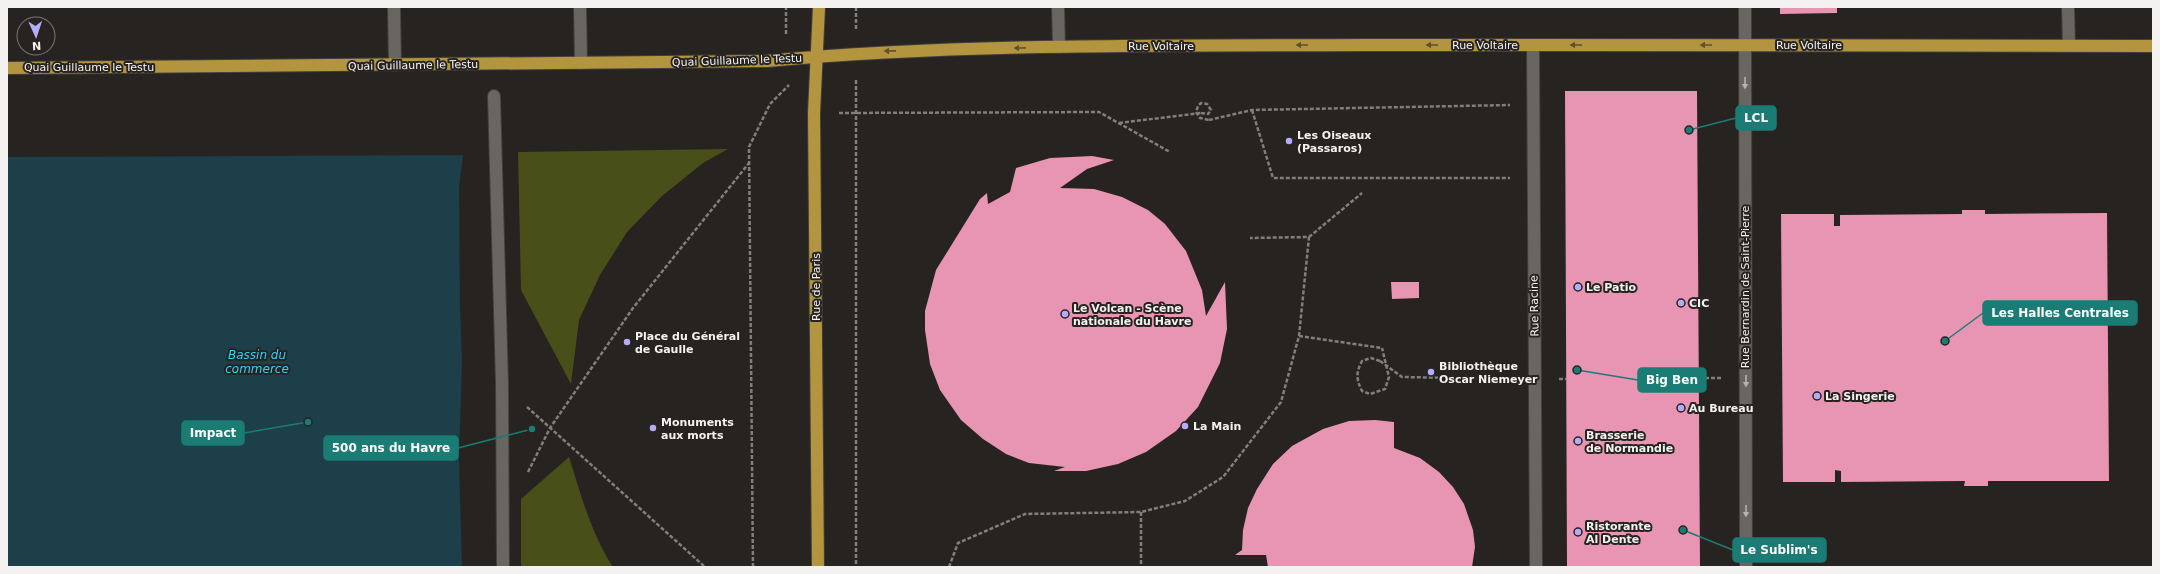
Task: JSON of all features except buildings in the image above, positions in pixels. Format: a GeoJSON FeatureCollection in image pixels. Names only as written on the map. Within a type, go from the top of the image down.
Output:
{"type":"FeatureCollection","features":[{"type":"Feature","properties":{"kind":"main road","name":"Rue de Paris"},"geometry":{"type":"LineString","coordinates":[[818,567],[814,113],[818,56],[819,7]]}},
{"type":"Feature","properties":{"kind":"main road","name":"Rue Voltaire"},"geometry":{"type":"LineString","coordinates":[[818,56],[856,53],[1059,47],[1745,44],[2153,46]]}},
{"type":"Feature","properties":{"kind":"main road","name":"Quai Guillaume le Testu"},"geometry":{"type":"LineString","coordinates":[[7,68],[767,61],[818,56]]}},
{"type":"Feature","properties":{"kind":"street"},"geometry":{"type":"LineString","coordinates":[[394,7],[395,65]]}},
{"type":"Feature","properties":{"kind":"street"},"geometry":{"type":"LineString","coordinates":[[1058,7],[1059,47]]}},
{"type":"Feature","properties":{"kind":"street","name":"Rue Bernardin de Saint-Pierre"},"geometry":{"type":"LineString","coordinates":[[1745,7],[1746,567]]}},
{"type":"Feature","properties":{"kind":"street"},"geometry":{"type":"LineString","coordinates":[[2068,7],[2069,45]]}},
{"type":"Feature","properties":{"kind":"street"},"geometry":{"type":"LineString","coordinates":[[580,8],[581,63]]}},
{"type":"Feature","properties":{"kind":"street","name":"Rue Racine"},"geometry":{"type":"LineString","coordinates":[[1533,45],[1532,178],[1536,567]]}},
{"type":"Feature","properties":{"kind":"street"},"geometry":{"type":"LineString","coordinates":[[494,96],[502,383],[503,567]]}},
{"type":"Feature","properties":{"kind":"path"},"geometry":{"type":"LineString","coordinates":[[856,7],[856,567]]}},
{"type":"Feature","properties":{"kind":"path"},"geometry":{"type":"LineString","coordinates":[[1119,123],[1187,113],[1190,114],[1196,113],[1201,113],[1204,115],[1208,114],[1211,110],[1207,104],[1201,103],[1196,112],[1200,118],[1209,120],[1252,110],[1532,105]]}},
{"type":"Feature","properties":{"kind":"path"},"geometry":{"type":"LineString","coordinates":[[753,567],[749,147],[770,104]]}},
{"type":"Feature","properties":{"kind":"path"},"geometry":{"type":"LineString","coordinates":[[1252,110],[1273,178],[1532,178]]}},
{"type":"Feature","properties":{"kind":"path"},"geometry":{"type":"LineString","coordinates":[[814,113],[1099,112],[1170,152]]}},
{"type":"Feature","properties":{"kind":"path"},"geometry":{"type":"LineString","coordinates":[[526,476],[550,428],[633,308],[749,163]]}},
{"type":"Feature","properties":{"kind":"path"},"geometry":{"type":"LineString","coordinates":[[1250,238],[1309,237],[1362,193]]}},
{"type":"Feature","properties":{"kind":"path"},"geometry":{"type":"LineString","coordinates":[[949,567],[958,543],[1025,514],[1140,512],[1185,501],[1223,476],[1281,402],[1299,336],[1309,237]]}},
{"type":"Feature","properties":{"kind":"path"},"geometry":{"type":"LineString","coordinates":[[1299,336],[1382,348],[1386,362],[1388,370],[1389,377],[1385,389],[1370,394],[1362,391],[1357,381],[1357,370],[1362,361],[1371,358],[1380,361],[1385,365],[1391,369],[1396,374],[1402,378],[1535,379]]}},
{"type":"Feature","properties":{"kind":"path"},"geometry":{"type":"LineString","coordinates":[[502,383],[705,567]]}},
{"type":"Feature","properties":{"kind":"path"},"geometry":{"type":"LineString","coordinates":[[1140,512],[1141,567]]}},
{"type":"Feature","properties":{"kind":"green space"},"geometry":{"type":"Polygon","coordinates":[[[728,149],[703,163],[662,196],[627,232],[600,275],[579,320],[571,384],[521,290],[518,152],[728,149]]]}},
{"type":"Feature","properties":{"kind":"green space"},"geometry":{"type":"Polygon","coordinates":[[[569,457],[582,500],[605,554],[613,567],[521,567],[521,499],[569,457]]]}},
{"type":"Feature","properties":{"kind":"water","name":"Bassin du commerce"},"geometry":{"type":"Polygon","coordinates":[[[463,155],[459,187],[462,361],[459,460],[462,567],[7,567],[7,157],[463,155]]]}},
{"type":"Feature","properties":{"kind":"place","name":"LCL"},"geometry":{"type":"Point","coordinates":[1689,130]}},
{"type":"Feature","properties":{"kind":"place","name":"Les Oiseaux (Passaros)"},"geometry":{"type":"Point","coordinates":[1289,141]}},
{"type":"Feature","properties":{"kind":"place","name":"Le Patio"},"geometry":{"type":"Point","coordinates":[1578,287]}},
{"type":"Feature","properties":{"kind":"place","name":"CIC"},"geometry":{"type":"Point","coordinates":[1681,303]}},
{"type":"Feature","properties":{"kind":"place","name":"Le Volcan - Scène nationale du Havre"},"geometry":{"type":"Point","coordinates":[1065,314]}},
{"type":"Feature","properties":{"kind":"place","name":"Les Halles Centrales"},"geometry":{"type":"Point","coordinates":[1945,341]}},
{"type":"Feature","properties":{"kind":"place","name":"Place du Général de Gaulle"},"geometry":{"type":"Point","coordinates":[627,342]}},
{"type":"Feature","properties":{"kind":"place","name":"Big Ben"},"geometry":{"type":"Point","coordinates":[1577,370]}},
{"type":"Feature","properties":{"kind":"place","name":"Bibliothèque Oscar Niemeyer"},"geometry":{"type":"Point","coordinates":[1431,372]}},
{"type":"Feature","properties":{"kind":"place","name":"La Singerie"},"geometry":{"type":"Point","coordinates":[1817,396]}},
{"type":"Feature","properties":{"kind":"place","name":"Au Bureau"},"geometry":{"type":"Point","coordinates":[1681,408]}},
{"type":"Feature","properties":{"kind":"place","name":"Impact"},"geometry":{"type":"Point","coordinates":[308,422]}},
{"type":"Feature","properties":{"kind":"place","name":"La Main"},"geometry":{"type":"Point","coordinates":[1185,426]}},
{"type":"Feature","properties":{"kind":"place","name":"Monuments aux morts"},"geometry":{"type":"Point","coordinates":[653,428]}},
{"type":"Feature","properties":{"kind":"place","name":"500 ans du Havre"},"geometry":{"type":"Point","coordinates":[532,429]}},
{"type":"Feature","properties":{"kind":"place","name":"Brasserie de Normandie"},"geometry":{"type":"Point","coordinates":[1578,441]}},
{"type":"Feature","properties":{"kind":"place","name":"Le Sublim's"},"geometry":{"type":"Point","coordinates":[1683,530]}},
{"type":"Feature","properties":{"kind":"place","name":"Ristorante Al Dente"},"geometry":{"type":"Point","coordinates":[1578,532]}}]}
